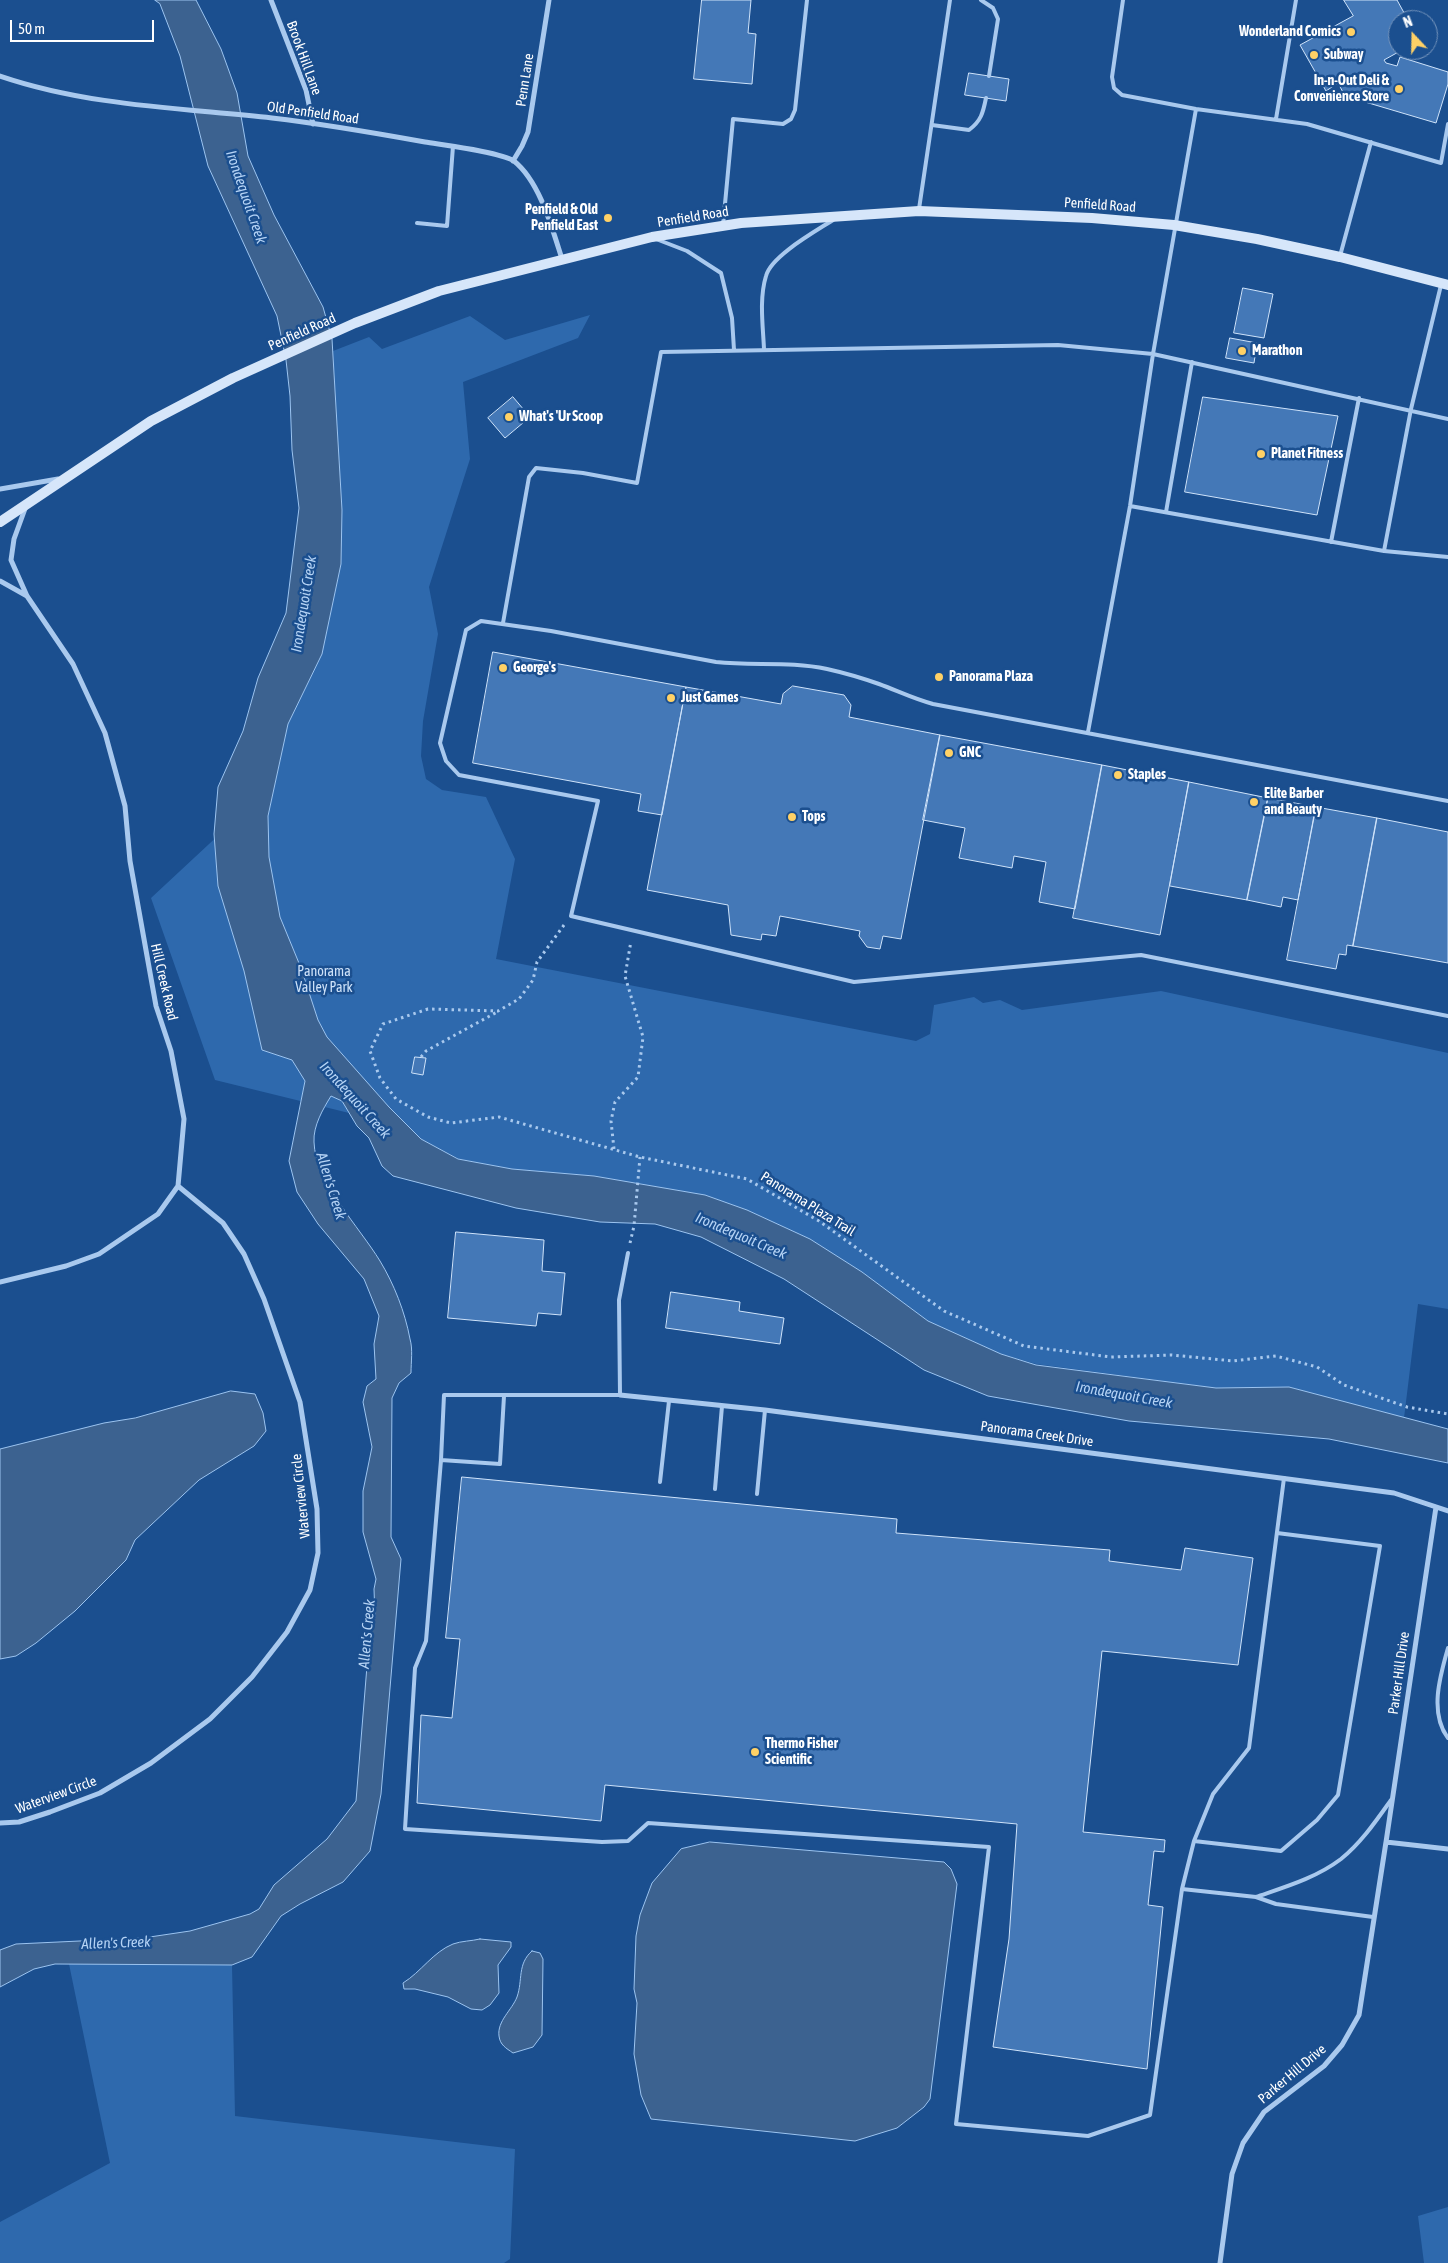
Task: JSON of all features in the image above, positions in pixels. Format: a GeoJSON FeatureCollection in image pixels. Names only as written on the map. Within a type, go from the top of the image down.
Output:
{"type":"FeatureCollection","features":[{"type":"Feature","properties":{"kind":"main road","name":"Penfield Road"},"geometry":{"type":"LineString","coordinates":[[0,522],[151,421],[232,378],[355,324],[439,292],[652,237],[723,226],[838,216],[919,211],[1010,213],[1174,225],[1258,239],[1340,257],[1444,284]]}},
{"type":"Feature","properties":{"kind":"street","name":"Brook Hill Lane"},"geometry":{"type":"LineString","coordinates":[[270,0],[306,90],[313,124]]}},
{"type":"Feature","properties":{"kind":"street","name":"Penn Lane"},"geometry":{"type":"LineString","coordinates":[[513,161],[528,132],[549,0]]}},
{"type":"Feature","properties":{"kind":"street","name":"Old Penfield Road"},"geometry":{"type":"LineString","coordinates":[[0,76],[25,84],[82,97],[149,107],[272,118],[313,124],[483,151],[513,161]]}},
{"type":"Feature","properties":{"kind":"street"},"geometry":{"type":"LineString","coordinates":[[513,161],[531,182],[542,203],[562,259]]}},
{"type":"Feature","properties":{"kind":"street"},"geometry":{"type":"LineString","coordinates":[[0,489],[64,479]]}},
{"type":"Feature","properties":{"kind":"street","name":"Hill Creek Road"},"geometry":{"type":"LineString","coordinates":[[27,503],[14,539],[11,560],[27,596],[73,664],[105,732],[125,806],[130,861],[156,1006],[171,1051],[184,1119],[178,1186]]}},
{"type":"Feature","properties":{"kind":"street","name":"Hill Creek Road"},"geometry":{"type":"LineString","coordinates":[[0,580],[27,596]]}},
{"type":"Feature","properties":{"kind":"street"},"geometry":{"type":"LineString","coordinates":[[0,1282],[66,1266],[100,1254],[158,1214],[178,1186]]}},
{"type":"Feature","properties":{"kind":"street","name":"Waterview Circle"},"geometry":{"type":"LineString","coordinates":[[0,1824],[19,1822],[100,1792],[152,1763],[210,1719],[252,1677],[287,1632],[310,1590],[318,1553],[317,1509],[300,1402],[264,1299],[244,1254],[223,1223],[178,1186]]}},
{"type":"Feature","properties":{"kind":"street","name":"Panorama Creek Drive"},"geometry":{"type":"LineString","coordinates":[[620,1395],[765,1410],[1394,1493],[1448,1511]]}},
{"type":"Feature","properties":{"kind":"street","name":"Parker Hill Drive"},"geometry":{"type":"LineString","coordinates":[[1220,2263],[1232,2174],[1243,2143],[1264,2112],[1324,2066],[1342,2046],[1359,2015],[1436,1507]]}},
{"type":"Feature","properties":{"kind":"street"},"geometry":{"type":"LineString","coordinates":[[1386,1842],[1448,1849]]}},
{"type":"Feature","properties":{"kind":"lane"},"geometry":{"type":"LineString","coordinates":[[723,226],[733,119],[783,124],[791,119],[795,110],[807,0]]}},
{"type":"Feature","properties":{"kind":"lane"},"geometry":{"type":"LineString","coordinates":[[919,211],[950,0]]}},
{"type":"Feature","properties":{"kind":"lane"},"geometry":{"type":"LineString","coordinates":[[981,0],[993,8],[998,19],[989,76]]}},
{"type":"Feature","properties":{"kind":"lane"},"geometry":{"type":"LineString","coordinates":[[1124,0],[1112,77],[1114,88],[1122,95],[1196,109],[1307,124],[1441,163],[1448,124]]}},
{"type":"Feature","properties":{"kind":"lane"},"geometry":{"type":"LineString","coordinates":[[1276,119],[1296,0]]}},
{"type":"Feature","properties":{"kind":"lane"},"geometry":{"type":"LineString","coordinates":[[932,125],[969,130],[978,123],[984,112],[986,98]]}},
{"type":"Feature","properties":{"kind":"lane"},"geometry":{"type":"LineString","coordinates":[[1088,732],[1130,506],[1152,354],[1196,109]]}},
{"type":"Feature","properties":{"kind":"lane"},"geometry":{"type":"LineString","coordinates":[[1340,257],[1371,142]]}},
{"type":"Feature","properties":{"kind":"lane"},"geometry":{"type":"LineString","coordinates":[[418,223],[447,226],[453,146]]}},
{"type":"Feature","properties":{"kind":"lane"},"geometry":{"type":"LineString","coordinates":[[764,349],[762,310],[766,274],[787,250],[838,216]]}},
{"type":"Feature","properties":{"kind":"lane"},"geometry":{"type":"LineString","coordinates":[[652,237],[687,251],[721,273],[732,318],[734,350]]}},
{"type":"Feature","properties":{"kind":"lane"},"geometry":{"type":"LineString","coordinates":[[1384,551],[1411,409],[1444,284]]}},
{"type":"Feature","properties":{"kind":"lane"},"geometry":{"type":"LineString","coordinates":[[503,623],[529,477],[536,468],[583,473],[637,483],[661,352],[1058,344],[1152,354],[1448,418]]}},
{"type":"Feature","properties":{"kind":"lane"},"geometry":{"type":"LineString","coordinates":[[1166,512],[1192,362]]}},
{"type":"Feature","properties":{"kind":"lane"},"geometry":{"type":"LineString","coordinates":[[1331,542],[1359,398]]}},
{"type":"Feature","properties":{"kind":"lane"},"geometry":{"type":"LineString","coordinates":[[1130,506],[1384,551],[1448,557]]}},
{"type":"Feature","properties":{"kind":"lane"},"geometry":{"type":"LineString","coordinates":[[1448,801],[913,699],[880,684],[827,669],[796,664],[735,664],[716,662],[480,620],[466,630],[440,743],[446,761],[459,775],[598,801],[571,916],[854,982],[1141,955],[1448,1016]]}},
{"type":"Feature","properties":{"kind":"lane"},"geometry":{"type":"LineString","coordinates":[[628,1253],[619,1300],[620,1395],[444,1395],[441,1460],[426,1641],[415,1668],[404,1830],[602,1842],[628,1841],[648,1823],[989,1847],[956,2124],[1088,2136],[1150,2115],[1182,1889],[1194,1841],[1213,1794],[1249,1748],[1284,1478]]}},
{"type":"Feature","properties":{"kind":"lane"},"geometry":{"type":"LineString","coordinates":[[441,1460],[500,1464],[504,1396]]}},
{"type":"Feature","properties":{"kind":"lane"},"geometry":{"type":"LineString","coordinates":[[660,1482],[669,1401]]}},
{"type":"Feature","properties":{"kind":"lane"},"geometry":{"type":"LineString","coordinates":[[715,1489],[722,1406]]}},
{"type":"Feature","properties":{"kind":"lane"},"geometry":{"type":"LineString","coordinates":[[757,1494],[765,1410]]}},
{"type":"Feature","properties":{"kind":"lane"},"geometry":{"type":"LineString","coordinates":[[1194,1841],[1281,1851],[1317,1820],[1338,1795],[1380,1546],[1277,1533]]}},
{"type":"Feature","properties":{"kind":"lane"},"geometry":{"type":"LineString","coordinates":[[1448,1648],[1438,1699],[1437,1717],[1448,1738]]}},
{"type":"Feature","properties":{"kind":"lane"},"geometry":{"type":"LineString","coordinates":[[1256,1897],[1303,1881],[1340,1859],[1368,1831],[1392,1798]]}},
{"type":"Feature","properties":{"kind":"lane"},"geometry":{"type":"LineString","coordinates":[[1182,1889],[1256,1897],[1276,1904],[1373,1917]]}},
{"type":"Feature","properties":{"kind":"path"},"geometry":{"type":"LineString","coordinates":[[421,1057],[426,1050],[519,999],[533,980],[537,962],[571,916]]}},
{"type":"Feature","properties":{"kind":"path"},"geometry":{"type":"LineString","coordinates":[[614,1149],[611,1121],[615,1102],[638,1077],[643,1037],[625,976],[633,931]]}},
{"type":"Feature","properties":{"kind":"path","name":"Panorama Plaza Trail"},"geometry":{"type":"LineString","coordinates":[[498,1011],[428,1009],[383,1024],[370,1051],[380,1078],[396,1099],[428,1117],[451,1123],[499,1117],[640,1156],[747,1179],[819,1221],[944,1311],[1024,1346],[1111,1357],[1172,1355],[1233,1362],[1276,1356],[1317,1367],[1344,1385],[1408,1408],[1448,1414]]}},
{"type":"Feature","properties":{"kind":"path"},"geometry":{"type":"LineString","coordinates":[[628,1253],[634,1226],[640,1156]]}},
{"type":"Feature","properties":{"kind":"green space","name":"Panorama Valley Park"},"geometry":{"type":"Polygon","coordinates":[[[590,315],[578,338],[463,382],[470,459],[429,587],[438,634],[423,721],[421,756],[426,779],[442,790],[486,797],[515,859],[496,959],[916,1041],[930,1034],[934,1005],[974,997],[983,1003],[1000,1000],[1022,1010],[1161,991],[1448,1053],[1448,1309],[1418,1304],[1404,1418],[1289,1387],[1216,1388],[1036,1364],[1001,1354],[928,1321],[862,1272],[810,1239],[747,1210],[705,1195],[594,1176],[512,1169],[459,1159],[421,1139],[410,1128],[215,1080],[151,898],[223,831],[268,841],[268,816],[288,724],[322,654],[341,564],[342,510],[333,351],[369,337],[382,349],[470,316],[505,340],[590,315]]]}},
{"type":"Feature","properties":{"kind":"green space"},"geometry":{"type":"Polygon","coordinates":[[[69,1964],[232,1965],[235,2116],[515,2149],[510,2259],[504,2263],[0,2263],[0,2222],[110,2163],[69,1964]]]}},
{"type":"Feature","properties":{"kind":"green space"},"geometry":{"type":"Polygon","coordinates":[[[1448,2207],[1448,2263],[1424,2263],[1418,2216],[1448,2207]]]}},
{"type":"Feature","properties":{"kind":"water"},"geometry":{"type":"Polygon","coordinates":[[[155,0],[196,0],[221,49],[237,93],[248,156],[274,215],[323,307],[332,339],[342,510],[341,564],[322,654],[288,724],[268,816],[269,857],[280,917],[301,968],[318,1020],[327,1037],[389,1107],[421,1139],[458,1159],[512,1169],[594,1176],[705,1195],[747,1210],[810,1239],[862,1272],[928,1321],[1001,1354],[1036,1365],[1216,1388],[1289,1387],[1448,1429],[1448,1463],[1329,1439],[1129,1421],[988,1396],[924,1370],[784,1279],[701,1237],[655,1224],[600,1222],[516,1208],[393,1176],[382,1166],[369,1138],[357,1126],[342,1101],[331,1096],[315,1130],[316,1157],[330,1188],[380,1261],[390,1279],[402,1309],[411,1347],[411,1373],[399,1383],[392,1398],[391,1537],[401,1559],[381,1794],[370,1851],[343,1882],[281,1916],[252,1957],[232,1965],[55,1964],[34,1969],[0,1987],[0,1950],[16,1944],[143,1938],[190,1931],[250,1914],[259,1909],[274,1885],[327,1839],[356,1801],[370,1629],[375,1617],[374,1589],[376,1579],[363,1532],[363,1491],[372,1447],[363,1402],[367,1386],[376,1379],[374,1344],[379,1316],[364,1279],[318,1224],[297,1192],[289,1161],[305,1081],[292,1060],[262,1050],[244,971],[218,886],[214,834],[218,787],[243,731],[258,678],[286,613],[299,508],[292,450],[290,396],[286,360],[277,316],[208,166],[180,56],[160,4],[155,0]]]}},
{"type":"Feature","properties":{"kind":"water"},"geometry":{"type":"Polygon","coordinates":[[[231,1391],[255,1394],[263,1413],[266,1431],[254,1446],[199,1480],[135,1540],[126,1560],[75,1611],[36,1643],[16,1656],[0,1659],[0,1449],[104,1423],[135,1418],[231,1391]]]}},
{"type":"Feature","properties":{"kind":"water"},"geometry":{"type":"Polygon","coordinates":[[[710,1842],[944,1862],[951,1869],[957,1884],[930,2099],[924,2107],[897,2128],[855,2141],[651,2119],[641,2095],[634,2054],[637,2003],[634,1989],[636,1936],[640,1915],[652,1883],[681,1849],[710,1842]]]}},
{"type":"Feature","properties":{"kind":"water"},"geometry":{"type":"Polygon","coordinates":[[[480,1939],[511,1942],[511,1947],[498,1965],[499,1993],[490,2005],[482,2010],[471,2009],[448,1997],[415,1989],[404,1989],[403,1983],[439,1952],[456,1943],[480,1939]]]}},
{"type":"Feature","properties":{"kind":"water"},"geometry":{"type":"Polygon","coordinates":[[[532,1951],[540,1953],[543,1959],[542,2035],[533,2047],[513,2053],[502,2044],[499,2036],[500,2025],[515,2002],[519,1991],[524,1961],[532,1951]]]}},
{"type":"Feature","properties":{"kind":"building"},"geometry":{"type":"Polygon","coordinates":[[[702,0],[751,0],[748,33],[756,34],[752,84],[694,79],[702,0]]]}},
{"type":"Feature","properties":{"kind":"building"},"geometry":{"type":"Polygon","coordinates":[[[1344,0],[1397,0],[1402,10],[1388,10],[1388,58],[1384,60],[1386,63],[1397,66],[1399,60],[1410,60],[1448,72],[1448,84],[1436,123],[1345,96],[1338,83],[1326,91],[1300,45],[1353,16],[1344,0]]]}},
{"type":"Feature","properties":{"kind":"building"},"geometry":{"type":"Polygon","coordinates":[[[969,73],[1009,79],[1006,101],[965,95],[969,73]]]}},
{"type":"Feature","properties":{"kind":"building"},"geometry":{"type":"Polygon","coordinates":[[[1243,288],[1273,294],[1264,338],[1234,333],[1243,288]]]}},
{"type":"Feature","properties":{"kind":"building","name":"Marathon"},"geometry":{"type":"Polygon","coordinates":[[[1230,338],[1257,343],[1254,363],[1226,358],[1230,338]]]}},
{"type":"Feature","properties":{"kind":"building","name":"What's 'Ur Scoop"},"geometry":{"type":"Polygon","coordinates":[[[513,397],[530,417],[505,438],[488,418],[513,397]]]}},
{"type":"Feature","properties":{"kind":"building","name":"Planet Fitness"},"geometry":{"type":"Polygon","coordinates":[[[1203,397],[1338,416],[1317,515],[1185,492],[1203,397]]]}},
{"type":"Feature","properties":{"kind":"building"},"geometry":{"type":"Polygon","coordinates":[[[493,652],[686,687],[662,815],[638,811],[641,794],[473,763],[493,652]]]}},
{"type":"Feature","properties":{"kind":"building","name":"Tops"},"geometry":{"type":"Polygon","coordinates":[[[793,686],[844,695],[851,705],[849,717],[940,735],[901,939],[883,936],[880,949],[867,947],[859,936],[860,931],[780,916],[776,936],[762,934],[761,940],[731,935],[728,905],[647,890],[686,687],[781,704],[783,694],[793,686]]]}},
{"type":"Feature","properties":{"kind":"building"},"geometry":{"type":"Polygon","coordinates":[[[940,735],[1102,765],[1075,909],[1039,902],[1046,862],[1014,856],[1012,868],[959,858],[965,828],[923,820],[940,735]]]}},
{"type":"Feature","properties":{"kind":"building"},"geometry":{"type":"Polygon","coordinates":[[[1102,765],[1189,782],[1160,935],[1073,918],[1102,765]]]}},
{"type":"Feature","properties":{"kind":"building"},"geometry":{"type":"Polygon","coordinates":[[[1189,782],[1268,798],[1247,900],[1170,886],[1189,782]]]}},
{"type":"Feature","properties":{"kind":"building"},"geometry":{"type":"Polygon","coordinates":[[[1268,798],[1316,807],[1298,900],[1283,897],[1281,907],[1247,900],[1268,798]]]}},
{"type":"Feature","properties":{"kind":"building"},"geometry":{"type":"Polygon","coordinates":[[[1316,807],[1377,818],[1353,946],[1347,945],[1346,955],[1339,954],[1336,969],[1287,960],[1316,807]]]}},
{"type":"Feature","properties":{"kind":"building"},"geometry":{"type":"Polygon","coordinates":[[[1377,818],[1448,832],[1448,963],[1353,946],[1377,818]]]}},
{"type":"Feature","properties":{"kind":"building"},"geometry":{"type":"Polygon","coordinates":[[[415,1057],[426,1058],[423,1075],[412,1073],[415,1057]]]}},
{"type":"Feature","properties":{"kind":"building"},"geometry":{"type":"Polygon","coordinates":[[[456,1232],[544,1240],[542,1271],[565,1273],[561,1315],[538,1313],[536,1326],[448,1318],[456,1232]]]}},
{"type":"Feature","properties":{"kind":"building"},"geometry":{"type":"Polygon","coordinates":[[[671,1292],[740,1302],[739,1311],[784,1318],[780,1344],[666,1328],[671,1292]]]}},
{"type":"Feature","properties":{"kind":"building","name":"Thermo Fisher Scientific"},"geometry":{"type":"Polygon","coordinates":[[[462,1477],[897,1519],[896,1533],[1110,1550],[1109,1561],[1181,1570],[1185,1548],[1253,1558],[1238,1665],[1102,1651],[1083,1832],[1165,1840],[1164,1852],[1154,1851],[1148,1905],[1163,1907],[1147,2069],[993,2047],[1009,1939],[1017,1824],[605,1785],[601,1821],[417,1803],[421,1715],[452,1718],[460,1639],[446,1638],[462,1477]]]}},
{"type":"Feature","properties":{"kind":"place","name":"Wonderland Comics"},"geometry":{"type":"Point","coordinates":[1351,32]}},
{"type":"Feature","properties":{"kind":"place","name":"Subway"},"geometry":{"type":"Point","coordinates":[1314,55]}},
{"type":"Feature","properties":{"kind":"place","name":"In-n-Out Deli & Convenience Store"},"geometry":{"type":"Point","coordinates":[1399,89]}},
{"type":"Feature","properties":{"kind":"place","name":"Penfield & Old Penfield East"},"geometry":{"type":"Point","coordinates":[608,218]}},
{"type":"Feature","properties":{"kind":"place","name":"Marathon"},"geometry":{"type":"Point","coordinates":[1242,351]}},
{"type":"Feature","properties":{"kind":"place","name":"What's 'Ur Scoop"},"geometry":{"type":"Point","coordinates":[509,417]}},
{"type":"Feature","properties":{"kind":"place","name":"Planet Fitness"},"geometry":{"type":"Point","coordinates":[1261,454]}},
{"type":"Feature","properties":{"kind":"place","name":"George's"},"geometry":{"type":"Point","coordinates":[503,668]}},
{"type":"Feature","properties":{"kind":"place","name":"Panorama Plaza"},"geometry":{"type":"Point","coordinates":[939,677]}},
{"type":"Feature","properties":{"kind":"place","name":"Just Games"},"geometry":{"type":"Point","coordinates":[671,698]}},
{"type":"Feature","properties":{"kind":"place","name":"GNC"},"geometry":{"type":"Point","coordinates":[949,753]}},
{"type":"Feature","properties":{"kind":"place","name":"Staples"},"geometry":{"type":"Point","coordinates":[1118,775]}},
{"type":"Feature","properties":{"kind":"place","name":"Elite Barber and Beauty"},"geometry":{"type":"Point","coordinates":[1254,802]}},
{"type":"Feature","properties":{"kind":"place","name":"Tops"},"geometry":{"type":"Point","coordinates":[792,817]}},
{"type":"Feature","properties":{"kind":"place","name":"Thermo Fisher Scientific"},"geometry":{"type":"Point","coordinates":[755,1752]}},
{"type":"Feature","properties":{"kind":"water label","name":"Irondequoit Creek"},"geometry":{"type":"Point","coordinates":[246,197]}},
{"type":"Feature","properties":{"kind":"water label","name":"Irondequoit Creek"},"geometry":{"type":"Point","coordinates":[304,604]}},
{"type":"Feature","properties":{"kind":"water label","name":"Irondequoit Creek"},"geometry":{"type":"Point","coordinates":[355,1100]}},
{"type":"Feature","properties":{"kind":"water label","name":"Allen's Creek"},"geometry":{"type":"Point","coordinates":[331,1186]}},
{"type":"Feature","properties":{"kind":"water label","name":"Irondequoit Creek"},"geometry":{"type":"Point","coordinates":[741,1236]}},
{"type":"Feature","properties":{"kind":"water label","name":"Irondequoit Creek"},"geometry":{"type":"Point","coordinates":[1124,1395]}},
{"type":"Feature","properties":{"kind":"water label","name":"Allen's Creek"},"geometry":{"type":"Point","coordinates":[367,1634]}},
{"type":"Feature","properties":{"kind":"water label","name":"Allen's Creek"},"geometry":{"type":"Point","coordinates":[116,1943]}}]}
